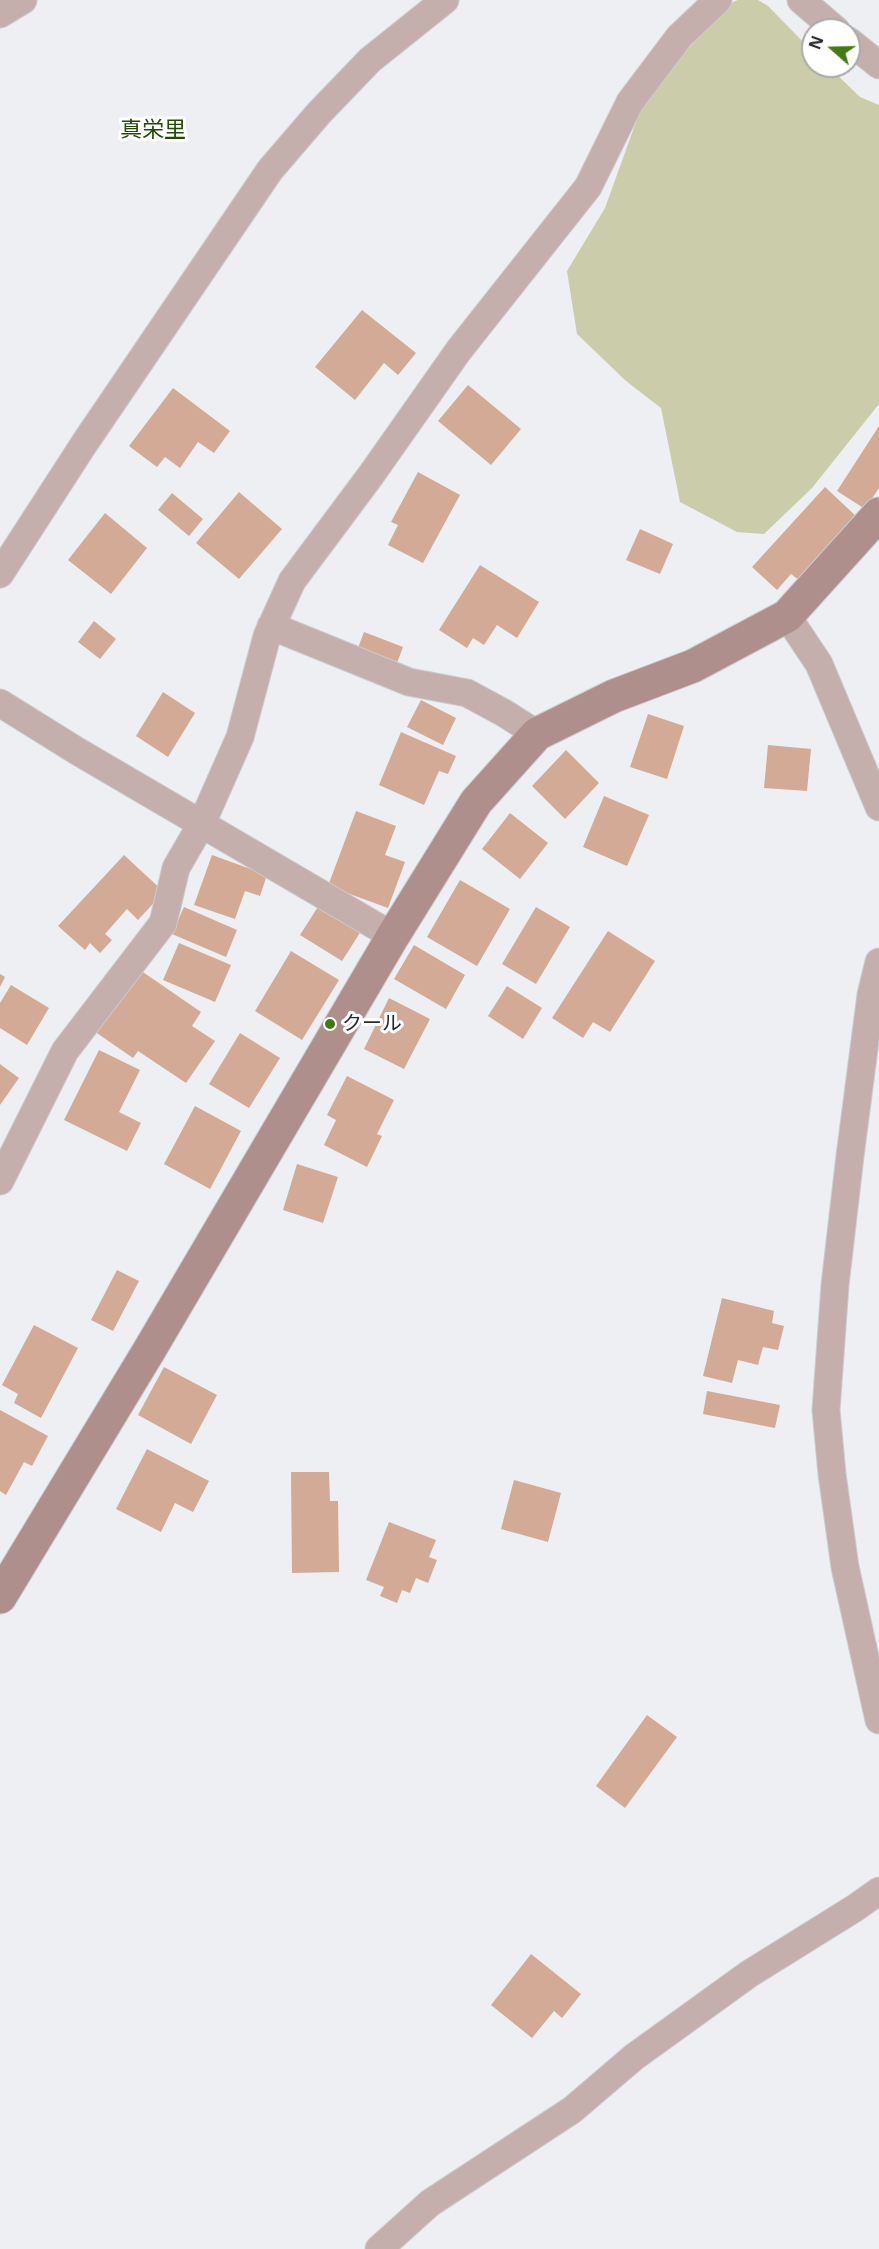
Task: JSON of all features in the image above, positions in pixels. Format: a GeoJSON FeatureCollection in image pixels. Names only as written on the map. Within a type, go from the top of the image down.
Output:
{"type":"FeatureCollection","features":[{"type":"Feature","properties":{"kind":"street"},"geometry":{"type":"LineString","coordinates":[[0,14],[23,0]]}},
{"type":"Feature","properties":{"kind":"street"},"geometry":{"type":"LineString","coordinates":[[0,574],[84,444],[270,170],[319,113],[370,60],[445,0]]}},
{"type":"Feature","properties":{"kind":"street"},"geometry":{"type":"LineString","coordinates":[[0,1181],[65,1051],[163,923],[176,868],[202,823],[240,737],[271,626],[292,581],[371,475],[459,350],[588,187],[630,102],[679,37],[718,0]]}},
{"type":"Feature","properties":{"kind":"street"},"geometry":{"type":"LineString","coordinates":[[801,0],[822,18]]}},
{"type":"Feature","properties":{"kind":"street"},"geometry":{"type":"LineString","coordinates":[[861,51],[879,65]]}},
{"type":"Feature","properties":{"kind":"street"},"geometry":{"type":"LineString","coordinates":[[0,1597],[162,1330],[393,936],[476,802],[537,734],[614,696],[693,666],[787,616],[879,514]]}},
{"type":"Feature","properties":{"kind":"street"},"geometry":{"type":"LineString","coordinates":[[787,616],[819,664],[879,807]]}},
{"type":"Feature","properties":{"kind":"street"},"geometry":{"type":"LineString","coordinates":[[271,626],[409,682],[467,693],[537,734]]}},
{"type":"Feature","properties":{"kind":"street"},"geometry":{"type":"LineString","coordinates":[[0,703],[77,751],[393,936]]}},
{"type":"Feature","properties":{"kind":"street"},"geometry":{"type":"LineString","coordinates":[[879,962],[871,995],[835,1285],[826,1410],[845,1567],[879,1720]]}},
{"type":"Feature","properties":{"kind":"street"},"geometry":{"type":"LineString","coordinates":[[379,2249],[430,2203],[572,2110],[634,2057],[749,1974],[879,1891]]}},
{"type":"Feature","properties":{"kind":"green space"},"geometry":{"type":"Polygon","coordinates":[[[758,0],[768,6],[801,40],[801,78],[840,78],[860,97],[879,105],[879,404],[812,488],[764,534],[737,532],[680,502],[661,408],[626,381],[577,334],[567,271],[605,208],[641,108],[685,52],[733,2],[758,0]]]}},
{"type":"Feature","properties":{"kind":"building"},"geometry":{"type":"Polygon","coordinates":[[[362,310],[416,353],[398,375],[384,363],[355,400],[315,367],[362,310]]]}},
{"type":"Feature","properties":{"kind":"building"},"geometry":{"type":"Polygon","coordinates":[[[468,385],[521,429],[491,465],[438,421],[468,385]]]}},
{"type":"Feature","properties":{"kind":"building"},"geometry":{"type":"Polygon","coordinates":[[[173,388],[230,431],[214,453],[198,442],[180,468],[165,457],[157,467],[129,446],[173,388]]]}},
{"type":"Feature","properties":{"kind":"building"},"geometry":{"type":"Polygon","coordinates":[[[879,426],[879,488],[865,509],[837,491],[879,426]]]}},
{"type":"Feature","properties":{"kind":"building"},"geometry":{"type":"Polygon","coordinates":[[[418,472],[460,495],[423,563],[388,545],[398,525],[391,522],[418,472]]]}},
{"type":"Feature","properties":{"kind":"building"},"geometry":{"type":"Polygon","coordinates":[[[825,487],[858,518],[800,581],[791,574],[777,590],[752,567],[825,487]]]}},
{"type":"Feature","properties":{"kind":"building"},"geometry":{"type":"Polygon","coordinates":[[[239,492],[282,529],[239,579],[196,543],[239,492]]]}},
{"type":"Feature","properties":{"kind":"building"},"geometry":{"type":"Polygon","coordinates":[[[172,493],[203,519],[189,536],[158,510],[172,493]]]}},
{"type":"Feature","properties":{"kind":"building"},"geometry":{"type":"Polygon","coordinates":[[[105,513],[147,548],[111,594],[68,560],[105,513]]]}},
{"type":"Feature","properties":{"kind":"building"},"geometry":{"type":"Polygon","coordinates":[[[640,529],[673,544],[660,574],[626,560],[640,529]]]}},
{"type":"Feature","properties":{"kind":"building"},"geometry":{"type":"Polygon","coordinates":[[[480,565],[539,602],[517,638],[497,625],[484,645],[473,638],[467,648],[439,630],[480,565]]]}},
{"type":"Feature","properties":{"kind":"building"},"geometry":{"type":"Polygon","coordinates":[[[94,621],[116,639],[100,659],[78,642],[94,621]]]}},
{"type":"Feature","properties":{"kind":"building"},"geometry":{"type":"Polygon","coordinates":[[[364,632],[403,647],[394,671],[355,656],[364,632]]]}},
{"type":"Feature","properties":{"kind":"building"},"geometry":{"type":"Polygon","coordinates":[[[163,692],[195,713],[168,757],[136,736],[163,692]]]}},
{"type":"Feature","properties":{"kind":"building"},"geometry":{"type":"Polygon","coordinates":[[[421,700],[456,718],[443,745],[407,727],[421,700]]]}},
{"type":"Feature","properties":{"kind":"building"},"geometry":{"type":"Polygon","coordinates":[[[648,714],[684,726],[667,779],[630,767],[648,714]]]}},
{"type":"Feature","properties":{"kind":"building"},"geometry":{"type":"Polygon","coordinates":[[[401,732],[456,756],[448,774],[439,771],[424,805],[379,785],[401,732]]]}},
{"type":"Feature","properties":{"kind":"building"},"geometry":{"type":"Polygon","coordinates":[[[768,745],[811,749],[807,791],[764,788],[768,745]]]}},
{"type":"Feature","properties":{"kind":"building"},"geometry":{"type":"Polygon","coordinates":[[[566,750],[599,783],[565,819],[532,786],[566,750]]]}},
{"type":"Feature","properties":{"kind":"building"},"geometry":{"type":"Polygon","coordinates":[[[604,796],[649,815],[627,866],[583,847],[604,796]]]}},
{"type":"Feature","properties":{"kind":"building"},"geometry":{"type":"Polygon","coordinates":[[[356,811],[396,826],[385,855],[405,862],[388,908],[328,886],[356,811]]]}},
{"type":"Feature","properties":{"kind":"building"},"geometry":{"type":"Polygon","coordinates":[[[510,813],[548,843],[520,879],[482,849],[510,813]]]}},
{"type":"Feature","properties":{"kind":"building"},"geometry":{"type":"Polygon","coordinates":[[[124,855],[164,892],[138,920],[127,909],[105,934],[112,940],[100,953],[90,943],[85,950],[58,926],[124,855]]]}},
{"type":"Feature","properties":{"kind":"building"},"geometry":{"type":"Polygon","coordinates":[[[212,855],[267,875],[260,896],[245,891],[235,919],[194,905],[212,855]]]}},
{"type":"Feature","properties":{"kind":"building"},"geometry":{"type":"Polygon","coordinates":[[[460,880],[510,909],[477,966],[427,937],[460,880]]]}},
{"type":"Feature","properties":{"kind":"building"},"geometry":{"type":"Polygon","coordinates":[[[321,902],[363,928],[342,961],[300,935],[321,902]]]}},
{"type":"Feature","properties":{"kind":"building"},"geometry":{"type":"Polygon","coordinates":[[[184,907],[237,930],[226,957],[172,934],[184,907]]]}},
{"type":"Feature","properties":{"kind":"building"},"geometry":{"type":"Polygon","coordinates":[[[536,907],[570,927],[536,984],[502,964],[536,907]]]}},
{"type":"Feature","properties":{"kind":"building"},"geometry":{"type":"Polygon","coordinates":[[[608,931],[655,961],[610,1032],[593,1022],[583,1038],[552,1018],[608,931]]]}},
{"type":"Feature","properties":{"kind":"building"},"geometry":{"type":"Polygon","coordinates":[[[179,943],[231,965],[215,1002],[163,980],[179,943]]]}},
{"type":"Feature","properties":{"kind":"building"},"geometry":{"type":"Polygon","coordinates":[[[414,945],[465,975],[446,1009],[394,979],[414,945]]]}},
{"type":"Feature","properties":{"kind":"building"},"geometry":{"type":"Polygon","coordinates":[[[291,951],[339,980],[302,1040],[255,1011],[291,951]]]}},
{"type":"Feature","properties":{"kind":"building"},"geometry":{"type":"Polygon","coordinates":[[[137,968],[201,1012],[192,1026],[215,1041],[186,1083],[138,1051],[133,1058],[94,1031],[137,968]]]}},
{"type":"Feature","properties":{"kind":"building"},"geometry":{"type":"Polygon","coordinates":[[[0,974],[5,977],[0,987],[0,974]]]}},
{"type":"Feature","properties":{"kind":"building"},"geometry":{"type":"Polygon","coordinates":[[[11,985],[49,1008],[27,1045],[0,1028],[0,1003],[11,985]]]}},
{"type":"Feature","properties":{"kind":"building"},"geometry":{"type":"Polygon","coordinates":[[[507,986],[542,1008],[523,1039],[488,1016],[507,986]]]}},
{"type":"Feature","properties":{"kind":"building"},"geometry":{"type":"Polygon","coordinates":[[[389,998],[430,1019],[404,1069],[364,1049],[389,998]]]}},
{"type":"Feature","properties":{"kind":"building"},"geometry":{"type":"Polygon","coordinates":[[[240,1033],[280,1058],[249,1108],[209,1084],[240,1033]]]}},
{"type":"Feature","properties":{"kind":"building"},"geometry":{"type":"Polygon","coordinates":[[[99,1050],[140,1070],[119,1112],[141,1123],[127,1151],[64,1120],[99,1050]]]}},
{"type":"Feature","properties":{"kind":"building"},"geometry":{"type":"Polygon","coordinates":[[[0,1064],[19,1078],[0,1105],[0,1064]]]}},
{"type":"Feature","properties":{"kind":"building"},"geometry":{"type":"Polygon","coordinates":[[[347,1076],[394,1100],[377,1134],[382,1136],[367,1167],[324,1145],[336,1120],[327,1115],[347,1076]]]}},
{"type":"Feature","properties":{"kind":"building"},"geometry":{"type":"Polygon","coordinates":[[[195,1106],[241,1131],[210,1189],[164,1164],[195,1106]]]}},
{"type":"Feature","properties":{"kind":"building"},"geometry":{"type":"Polygon","coordinates":[[[297,1164],[338,1177],[323,1223],[283,1210],[297,1164]]]}},
{"type":"Feature","properties":{"kind":"building"},"geometry":{"type":"Polygon","coordinates":[[[117,1270],[139,1281],[113,1331],[91,1320],[117,1270]]]}},
{"type":"Feature","properties":{"kind":"building"},"geometry":{"type":"Polygon","coordinates":[[[722,1298],[774,1311],[772,1323],[784,1326],[778,1350],[763,1347],[758,1365],[738,1360],[732,1383],[703,1376],[722,1298]]]}},
{"type":"Feature","properties":{"kind":"building"},"geometry":{"type":"Polygon","coordinates":[[[34,1325],[78,1348],[41,1418],[14,1403],[18,1394],[2,1385],[34,1325]]]}},
{"type":"Feature","properties":{"kind":"building"},"geometry":{"type":"Polygon","coordinates":[[[164,1367],[217,1395],[191,1444],[138,1415],[164,1367]]]}},
{"type":"Feature","properties":{"kind":"building"},"geometry":{"type":"Polygon","coordinates":[[[707,1391],[780,1405],[775,1428],[703,1414],[707,1391]]]}},
{"type":"Feature","properties":{"kind":"building"},"geometry":{"type":"Polygon","coordinates":[[[0,1410],[48,1436],[32,1466],[24,1462],[6,1495],[0,1491],[0,1410]]]}},
{"type":"Feature","properties":{"kind":"building"},"geometry":{"type":"Polygon","coordinates":[[[147,1449],[209,1481],[193,1512],[175,1503],[161,1532],[116,1509],[147,1449]]]}},
{"type":"Feature","properties":{"kind":"building"},"geometry":{"type":"Polygon","coordinates":[[[291,1472],[329,1472],[330,1501],[338,1501],[339,1572],[292,1573],[291,1472]]]}},
{"type":"Feature","properties":{"kind":"building"},"geometry":{"type":"Polygon","coordinates":[[[514,1480],[561,1493],[548,1542],[501,1529],[514,1480]]]}},
{"type":"Feature","properties":{"kind":"building"},"geometry":{"type":"Polygon","coordinates":[[[389,1522],[436,1540],[429,1557],[437,1560],[428,1583],[416,1578],[410,1593],[402,1590],[397,1603],[380,1596],[384,1587],[366,1580],[389,1522]]]}},
{"type":"Feature","properties":{"kind":"building"},"geometry":{"type":"Polygon","coordinates":[[[647,1715],[677,1737],[625,1808],[596,1786],[647,1715]]]}},
{"type":"Feature","properties":{"kind":"building"},"geometry":{"type":"Polygon","coordinates":[[[531,1954],[581,1994],[562,2018],[554,2011],[532,2038],[491,2005],[531,1954]]]}},
{"type":"Feature","properties":{"kind":"place","name":"クール"},"geometry":{"type":"Point","coordinates":[330,1024]}},
{"type":"Feature","properties":{"kind":"district","name":"真栄里"},"geometry":{"type":"Point","coordinates":[153,131]}}]}
